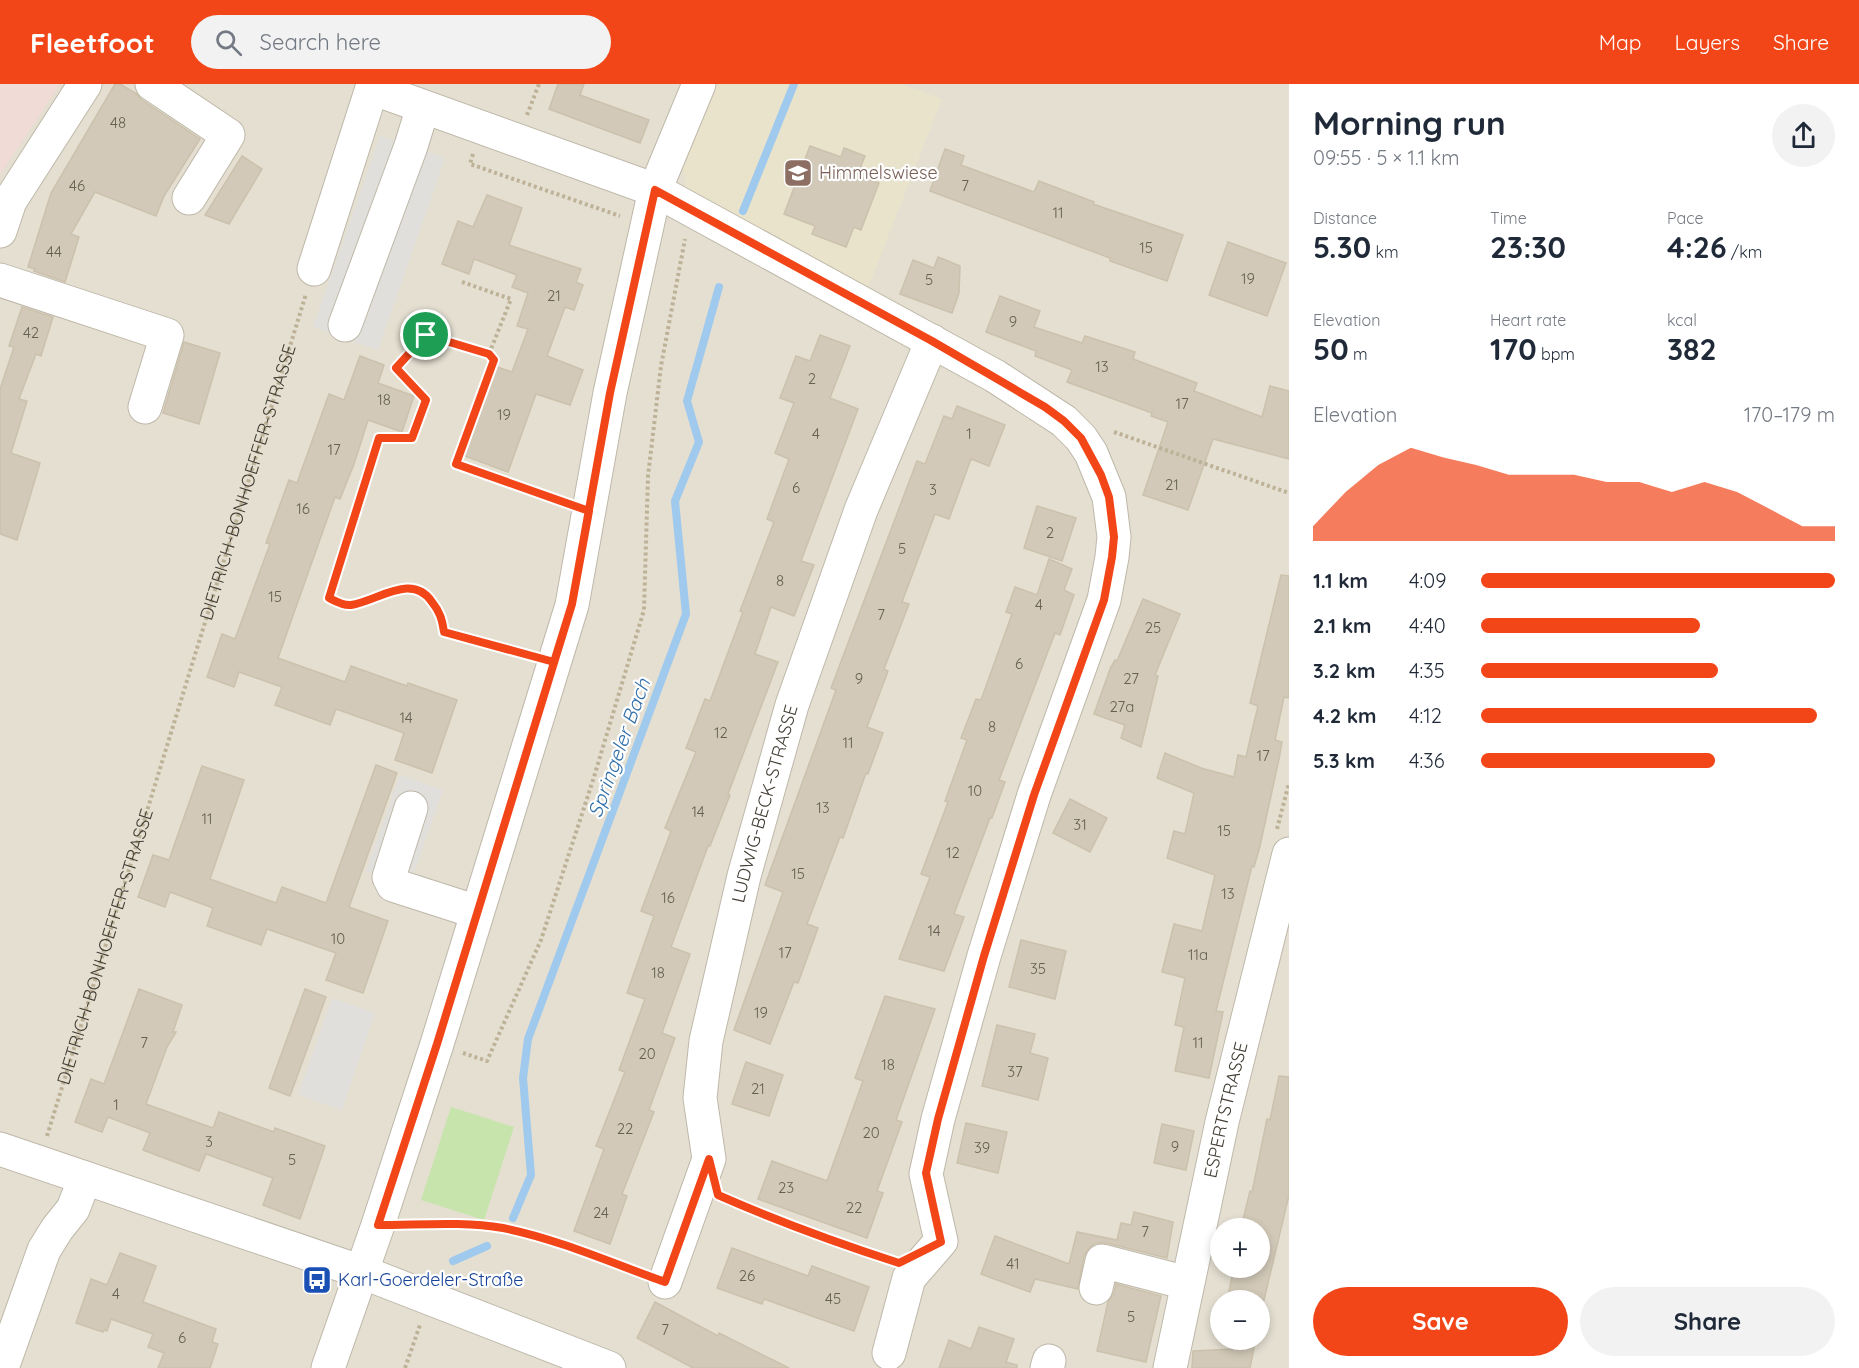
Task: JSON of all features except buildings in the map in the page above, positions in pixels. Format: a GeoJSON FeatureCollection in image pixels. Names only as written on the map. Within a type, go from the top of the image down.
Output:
{"type":"FeatureCollection","features":[{"type":"Feature","properties":{"kind":"street"},"geometry":{"type":"LineString","coordinates":[[0,231],[10,201],[85,84]]}},
{"type":"Feature","properties":{"kind":"street"},"geometry":{"type":"LineString","coordinates":[[152,84],[228,135],[189,198]]}},
{"type":"Feature","properties":{"kind":"street"},"geometry":{"type":"LineString","coordinates":[[328,1368],[378,1225],[572,604],[610,393],[655,190],[699,84]]}},
{"type":"Feature","properties":{"kind":"street"},"geometry":{"type":"LineString","coordinates":[[314,268],[372,88],[655,190],[691,209],[932,341],[1045,407],[1081,438],[1101,475],[1109,497],[1114,537],[1104,600],[1034,795],[984,956],[938,1119],[926,1173],[941,1242],[909,1278],[889,1353]]}},
{"type":"Feature","properties":{"kind":"street"},"geometry":{"type":"LineString","coordinates":[[345,325],[411,146],[423,107]]}},
{"type":"Feature","properties":{"kind":"street"},"geometry":{"type":"LineString","coordinates":[[0,280],[167,335],[145,406]]}},
{"type":"Feature","properties":{"kind":"street","name":"LUDWIG-BECK-STRASSE"},"geometry":{"type":"LineString","coordinates":[[665,1282],[709,1159],[700,1098],[706,1041],[744,876],[792,705],[861,510],[932,341]]}},
{"type":"Feature","properties":{"kind":"street"},"geometry":{"type":"LineString","coordinates":[[411,808],[389,877],[393,885],[477,912]]}},
{"type":"Feature","properties":{"kind":"street","name":"ESPERTSTRASSE"},"geometry":{"type":"LineString","coordinates":[[1170,1368],[1222,1122],[1281,922],[1289,854]]}},
{"type":"Feature","properties":{"kind":"street"},"geometry":{"type":"LineString","coordinates":[[0,1149],[362,1272],[609,1368]]}},
{"type":"Feature","properties":{"kind":"street"},"geometry":{"type":"LineString","coordinates":[[2,1368],[44,1250],[73,1209],[86,1178]]}},
{"type":"Feature","properties":{"kind":"street"},"geometry":{"type":"LineString","coordinates":[[1096,1288],[1102,1262],[1187,1283]]}},
{"type":"Feature","properties":{"kind":"path"},"geometry":{"type":"LineString","coordinates":[[482,128],[470,164],[619,214],[622,222]]}},
{"type":"Feature","properties":{"kind":"path"},"geometry":{"type":"LineString","coordinates":[[487,1061],[541,940],[645,610],[648,476],[660,377],[691,209]]}},
{"type":"Feature","properties":{"kind":"path","name":"DIETRICH-BONHOEFFER-STRASSE"},"geometry":{"type":"LineString","coordinates":[[38,1162],[314,268]]}},
{"type":"Feature","properties":{"kind":"path"},"geometry":{"type":"LineString","coordinates":[[462,282],[511,299],[489,354]]}},
{"type":"Feature","properties":{"kind":"path"},"geometry":{"type":"LineString","coordinates":[[554,662],[444,632],[442,615],[426,593],[415,588],[398,590],[349,605],[329,598],[379,438],[412,438],[426,400],[396,368],[426,335],[489,354],[494,360],[456,464],[589,511]]}},
{"type":"Feature","properties":{"kind":"path"},"geometry":{"type":"LineString","coordinates":[[1112,431],[1289,494]]}},
{"type":"Feature","properties":{"kind":"path"},"geometry":{"type":"LineString","coordinates":[[709,1159],[718,1195],[775,1220],[889,1260]]}},
{"type":"Feature","properties":{"kind":"path"},"geometry":{"type":"LineString","coordinates":[[378,1225],[501,1228],[553,1242],[665,1282]]}},
{"type":"Feature","properties":{"kind":"path"},"geometry":{"type":"LineString","coordinates":[[405,1368],[429,1298]]}},
{"type":"Feature","properties":{"kind":"shaded area"},"geometry":{"type":"Polygon","coordinates":[[[0,84],[1289,84],[1289,1368],[0,1368],[0,84]]]}},
{"type":"Feature","properties":{"kind":"shaded area"},"geometry":{"type":"Polygon","coordinates":[[[0,84],[60,84],[0,175],[0,84]]]}},
{"type":"Feature","properties":{"kind":"shaded area","name":"Himmelswiese"},"geometry":{"type":"Polygon","coordinates":[[[712,84],[900,84],[942,99],[868,288],[686,190],[682,157],[712,84]]]}},
{"type":"Feature","properties":{"kind":"shaded area"},"geometry":{"type":"Polygon","coordinates":[[[380,136],[445,158],[378,350],[313,327],[380,136]]]}},
{"type":"Feature","properties":{"kind":"shaded area"},"geometry":{"type":"Polygon","coordinates":[[[400,775],[443,790],[409,887],[366,871],[400,775]]]}},
{"type":"Feature","properties":{"kind":"shaded area"},"geometry":{"type":"Polygon","coordinates":[[[332,998],[375,1013],[342,1110],[298,1095],[332,998]]]}},
{"type":"Feature","properties":{"kind":"green space"},"geometry":{"type":"Polygon","coordinates":[[[451,1107],[514,1127],[484,1220],[421,1200],[451,1107]]]}},
{"type":"Feature","properties":{"kind":"waterway","name":"Springeler Bach"},"geometry":{"type":"LineString","coordinates":[[743,211],[794,84]]}},
{"type":"Feature","properties":{"kind":"waterway","name":"Springeler Bach"},"geometry":{"type":"LineString","coordinates":[[513,1218],[531,1175],[523,1078],[528,1039],[686,614],[675,501],[699,442],[687,401],[719,287]]}},
{"type":"Feature","properties":{"kind":"waterway","name":"Springeler Bach"},"geometry":{"type":"LineString","coordinates":[[453,1261],[487,1246]]}},
{"type":"Feature","properties":{"kind":"place","name":"Himmelswiese"},"geometry":{"type":"Point","coordinates":[798,173]}},
{"type":"Feature","properties":{"kind":"place","name":"Karl-Goerdeler-Straße"},"geometry":{"type":"Point","coordinates":[317,1280]}},
{"type":"Feature","properties":{"kind":"route"},"geometry":{"type":"LineString","coordinates":[[426,335],[396,368],[426,400],[412,438],[379,438],[329,598],[349,605],[398,590],[415,588],[426,593],[442,615],[444,632],[554,662],[572,604],[580,558],[589,511],[610,393],[655,190],[995,376],[1064,421],[1081,438],[1091,453],[1109,497],[1114,537],[1104,600],[1034,795],[984,956],[938,1119],[926,1173],[941,1242],[899,1263],[829,1240],[718,1195],[709,1159],[665,1282],[553,1242],[501,1228],[378,1225],[437,1044],[572,604],[589,511],[456,464],[494,360],[489,354],[426,335]]}}]}
